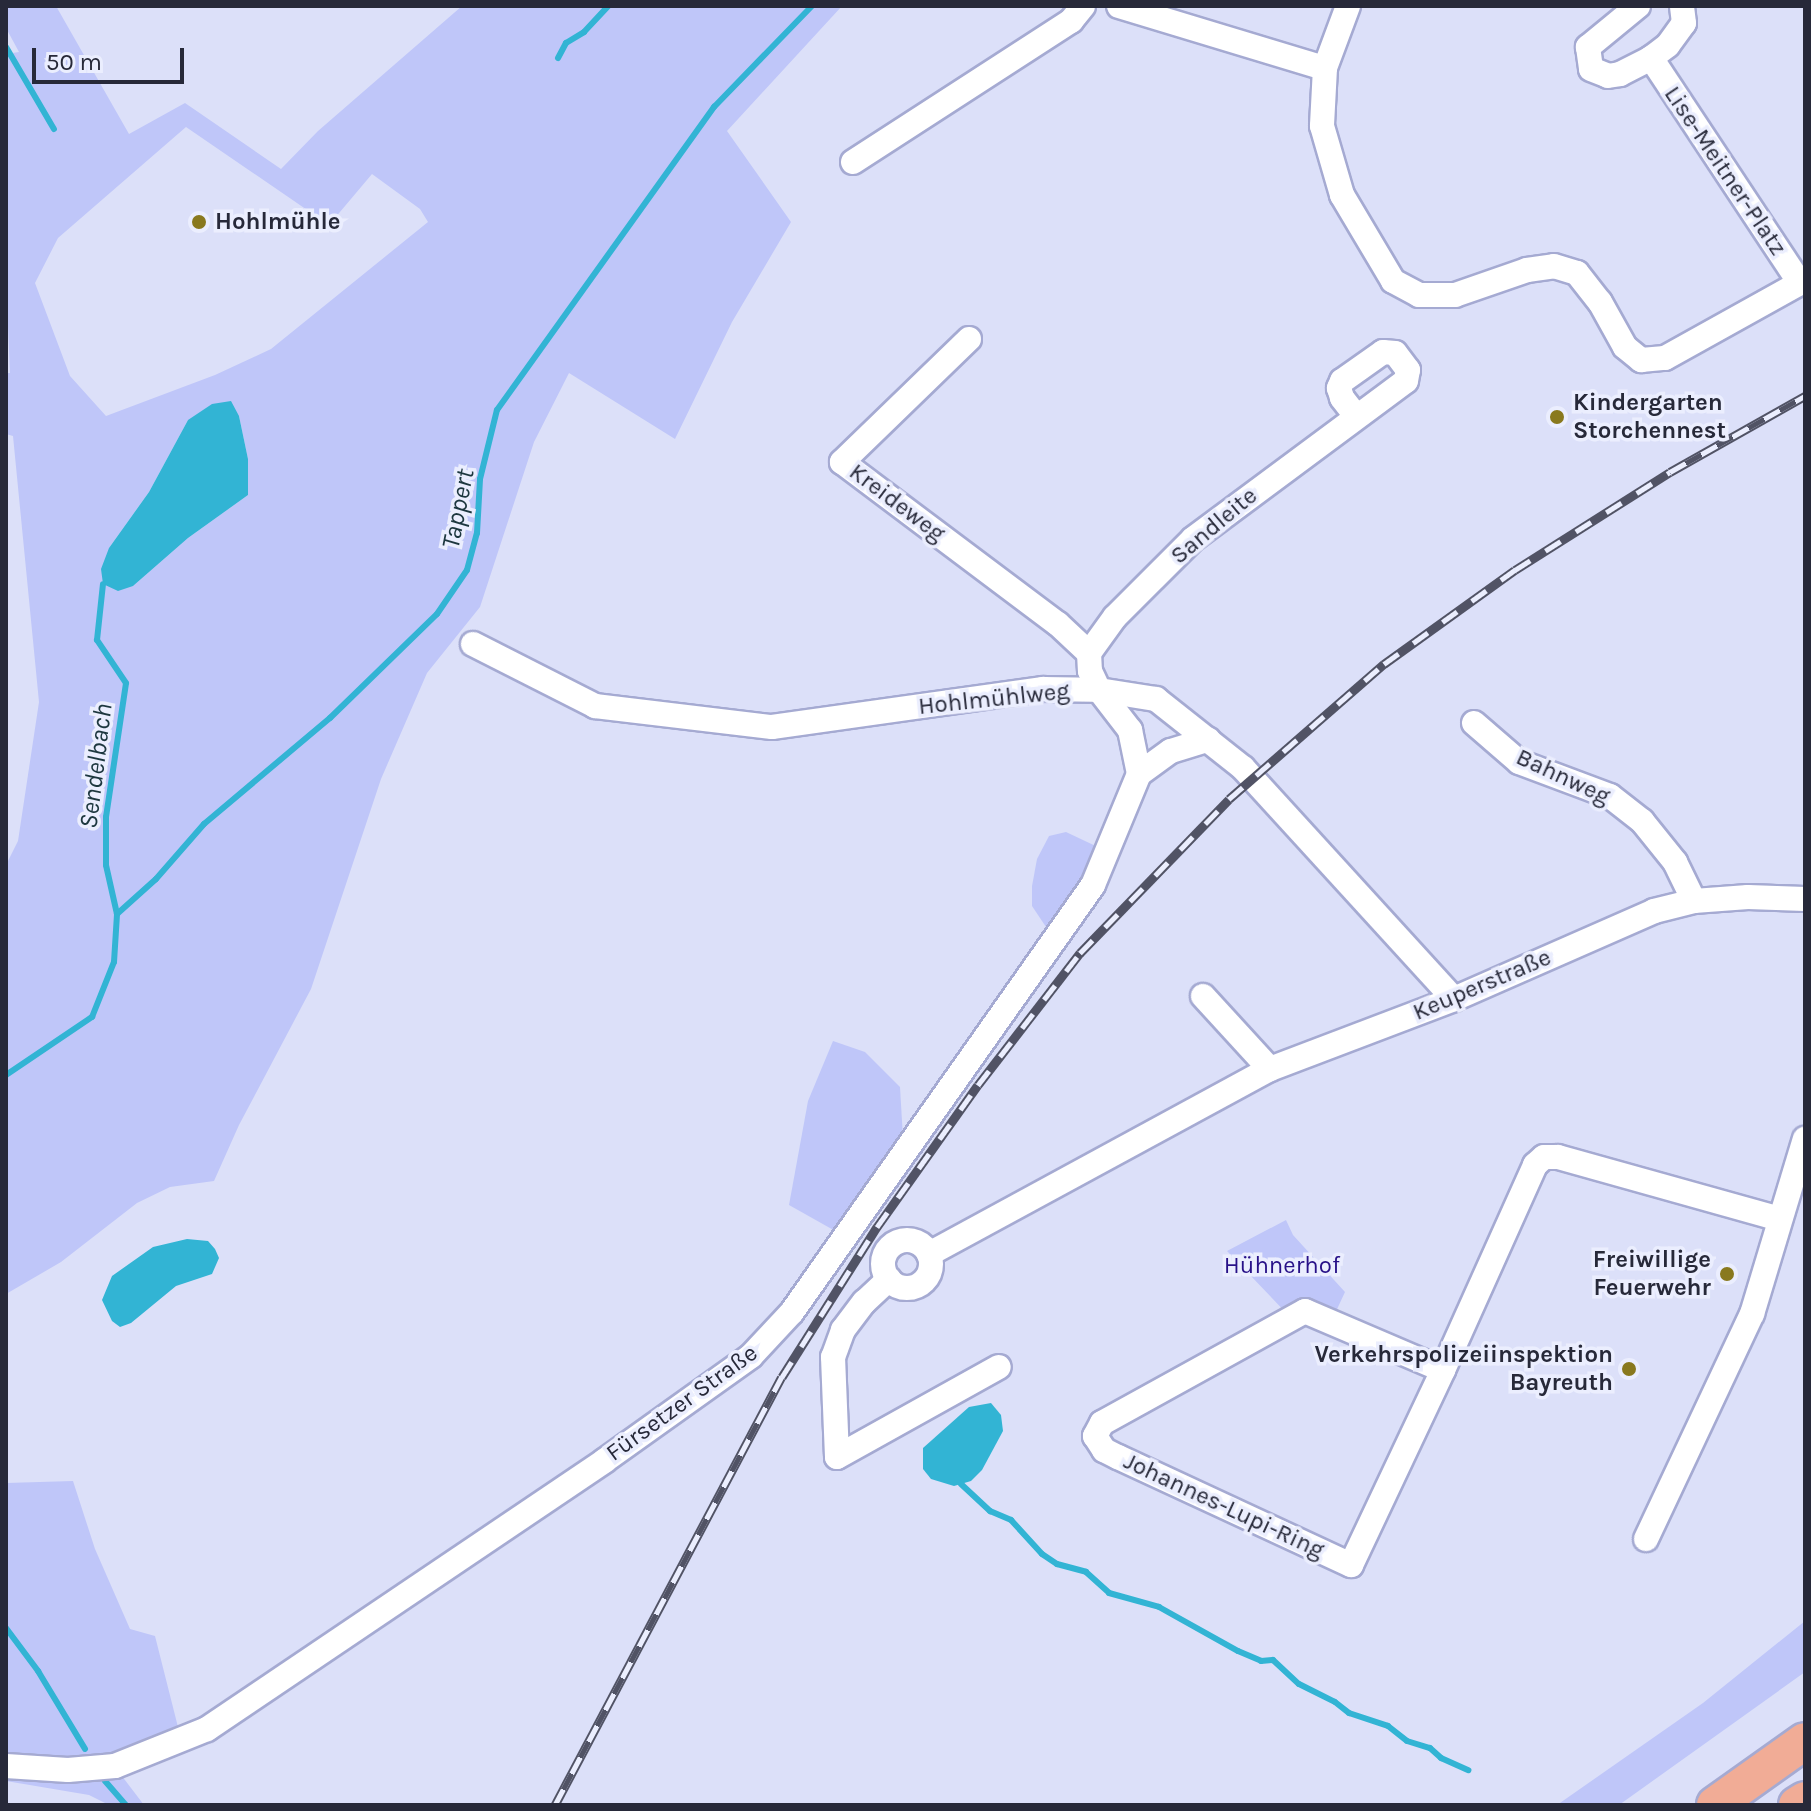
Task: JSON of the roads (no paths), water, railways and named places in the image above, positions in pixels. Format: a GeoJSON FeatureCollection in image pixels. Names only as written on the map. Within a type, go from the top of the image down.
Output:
{"type":"FeatureCollection","features":[{"type":"Feature","properties":{"kind":"highway"},"geometry":{"type":"LineString","coordinates":[[1715,1805],[1805,1741]]}},
{"type":"Feature","properties":{"kind":"highway"},"geometry":{"type":"LineString","coordinates":[[1797,1805],[1805,1800]]}},
{"type":"Feature","properties":{"kind":"street"},"geometry":{"type":"LineString","coordinates":[[853,162],[1071,21],[1083,6]]}},
{"type":"Feature","properties":{"kind":"street"},"geometry":{"type":"LineString","coordinates":[[1119,6],[1325,68]]}},
{"type":"Feature","properties":{"kind":"street"},"geometry":{"type":"LineString","coordinates":[[1348,6],[1325,68],[1322,126],[1335,179],[1393,281],[1419,295],[1455,295],[1540,268],[1554,266],[1577,273],[1600,302],[1625,347],[1641,360],[1665,358],[1802,281]]}},
{"type":"Feature","properties":{"kind":"street","name":"Lise-Meitner-Platz"},"geometry":{"type":"LineString","coordinates":[[1638,6],[1588,47],[1587,60],[1591,69],[1608,76],[1632,69],[1651,58],[1668,45],[1684,23],[1682,6]]}},
{"type":"Feature","properties":{"kind":"street","name":"Lise-Meitner-Platz"},"geometry":{"type":"LineString","coordinates":[[1651,58],[1802,281]]}},
{"type":"Feature","properties":{"kind":"street","name":"Kreideweg"},"geometry":{"type":"LineString","coordinates":[[969,339],[842,462],[1058,624],[1089,653]]}},
{"type":"Feature","properties":{"kind":"street","name":"Sandleite"},"geometry":{"type":"LineString","coordinates":[[1089,653],[1115,617],[1193,539],[1356,416]]}},
{"type":"Feature","properties":{"kind":"street","name":"Hohlmühlweg"},"geometry":{"type":"LineString","coordinates":[[473,644],[595,706],[772,727],[1043,689],[1099,690],[1156,699],[1243,768],[1454,999]]}},
{"type":"Feature","properties":{"kind":"street"},"geometry":{"type":"LineString","coordinates":[[1089,653],[1090,671],[1099,690],[1130,730],[1139,774],[1171,751],[1208,740]]}},
{"type":"Feature","properties":{"kind":"street","name":"Bahnweg"},"geometry":{"type":"LineString","coordinates":[[1474,723],[1519,762],[1610,796],[1642,821],[1675,862],[1694,901]]}},
{"type":"Feature","properties":{"kind":"street","name":"Fürsetzer Straße"},"geometry":{"type":"LineString","coordinates":[[6,1766],[68,1770],[115,1766],[207,1729],[604,1461],[751,1356],[792,1312],[1093,885],[1139,774]]}},
{"type":"Feature","properties":{"kind":"street"},"geometry":{"type":"LineString","coordinates":[[1694,901],[1748,897],[1805,899]]}},
{"type":"Feature","properties":{"kind":"street","name":"Keuperstraße"},"geometry":{"type":"LineString","coordinates":[[929,1254],[1270,1069],[1454,999],[1654,911],[1694,901]]}},
{"type":"Feature","properties":{"kind":"street"},"geometry":{"type":"LineString","coordinates":[[1203,996],[1270,1069]]}},
{"type":"Feature","properties":{"kind":"street"},"geometry":{"type":"LineString","coordinates":[[1646,1539],[1752,1314],[1805,1139]]}},
{"type":"Feature","properties":{"kind":"street","name":"Johannes-Lupi-Ring"},"geometry":{"type":"LineString","coordinates":[[1443,1370],[1305,1311],[1102,1423],[1095,1436],[1104,1450],[1351,1565],[1443,1370],[1535,1165],[1544,1157],[1558,1157],[1780,1219]]}},
{"type":"Feature","properties":{"kind":"street"},"geometry":{"type":"LineString","coordinates":[[898,1241],[915,1241],[929,1254],[930,1270],[920,1284],[904,1288],[884,1272],[885,1255],[898,1241]]}},
{"type":"Feature","properties":{"kind":"street"},"geometry":{"type":"LineString","coordinates":[[889,1279],[864,1302],[843,1330],[833,1357],[837,1457],[999,1367]]}},
{"type":"Feature","properties":{"kind":"waterway","name":"Sendelbach"},"geometry":{"type":"LineString","coordinates":[[558,58],[566,43],[584,32],[608,6]]}},
{"type":"Feature","properties":{"kind":"waterway","name":"Tappert"},"geometry":{"type":"LineString","coordinates":[[117,914],[156,879],[204,824],[330,718],[437,614],[467,570],[477,533],[480,479],[497,410],[714,107],[812,6]]}},
{"type":"Feature","properties":{"kind":"waterway"},"geometry":{"type":"LineString","coordinates":[[6,47],[54,129]]}},
{"type":"Feature","properties":{"kind":"waterway","name":"Sendelbach"},"geometry":{"type":"LineString","coordinates":[[6,1075],[92,1017],[114,962],[117,914],[106,865],[106,817],[126,683],[97,640],[103,584]]}},
{"type":"Feature","properties":{"kind":"waterway"},"geometry":{"type":"LineString","coordinates":[[961,1484],[990,1511],[1011,1520],[1042,1554],[1057,1564],[1086,1572],[1109,1593],[1159,1607],[1238,1651],[1261,1661],[1273,1660],[1299,1684],[1335,1702],[1349,1713],[1388,1726],[1407,1741],[1430,1748],[1441,1758],[1468,1770]]}},
{"type":"Feature","properties":{"kind":"waterway"},"geometry":{"type":"LineString","coordinates":[[6,1628],[38,1671],[85,1749]]}},
{"type":"Feature","properties":{"kind":"waterway"},"geometry":{"type":"LineString","coordinates":[[105,1781],[126,1805]]}},
{"type":"Feature","properties":{"kind":"railway"},"geometry":{"type":"LineString","coordinates":[[555,1805],[782,1377],[877,1227],[978,1085],[1080,953],[1229,799],[1384,664],[1515,570],[1670,472],[1805,396]]}},
{"type":"Feature","properties":{"kind":"place","name":"Hohlmühle"},"geometry":{"type":"Point","coordinates":[199,222]}},
{"type":"Feature","properties":{"kind":"place","name":"Kindergarten Storchennest"},"geometry":{"type":"Point","coordinates":[1557,417]}},
{"type":"Feature","properties":{"kind":"place","name":"Freiwillige Feuerwehr"},"geometry":{"type":"Point","coordinates":[1727,1274]}},
{"type":"Feature","properties":{"kind":"place","name":"Verkehrspolizeiinspektion Bayreuth"},"geometry":{"type":"Point","coordinates":[1629,1369]}},
{"type":"Feature","properties":{"kind":"park label","name":"Hühnerhof"},"geometry":{"type":"Point","coordinates":[1282,1266]}}]}
